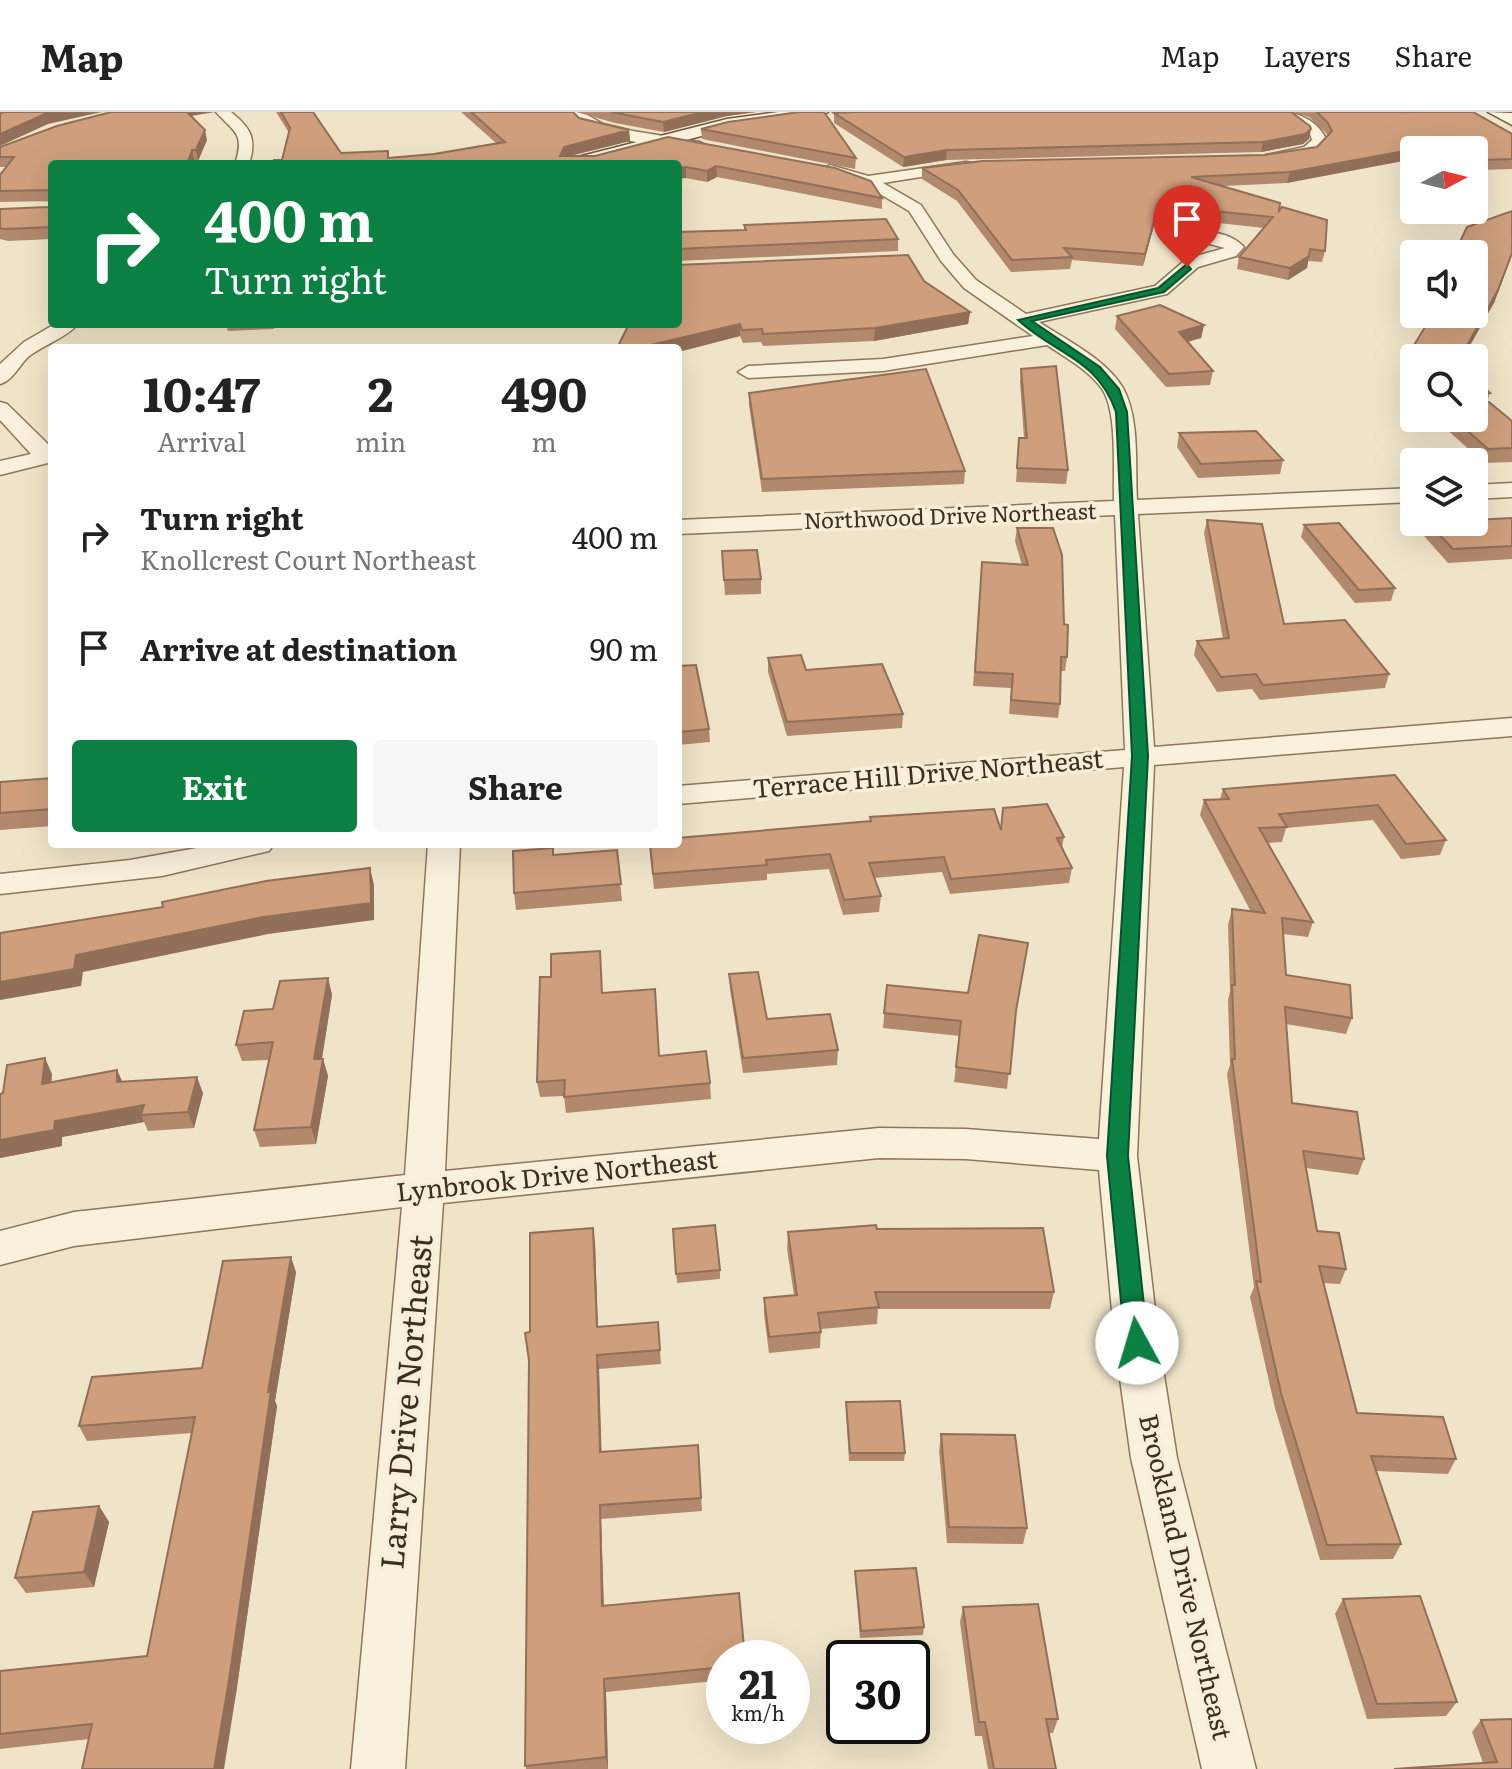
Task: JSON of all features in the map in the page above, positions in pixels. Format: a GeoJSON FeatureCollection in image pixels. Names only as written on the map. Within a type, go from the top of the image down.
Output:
{"type":"FeatureCollection","features":[{"type":"Feature","properties":{"kind":"street"},"geometry":{"type":"LineString","coordinates":[[223,112],[247,136],[249,146],[244,160]]}},
{"type":"Feature","properties":{"kind":"street"},"geometry":{"type":"LineString","coordinates":[[573,112],[586,122],[738,153]]}},
{"type":"Feature","properties":{"kind":"street"},"geometry":{"type":"LineString","coordinates":[[587,160],[727,124],[819,112]]}},
{"type":"Feature","properties":{"kind":"street"},"geometry":{"type":"LineString","coordinates":[[1261,159],[1309,151],[1320,141],[1316,132],[1287,112]]}},
{"type":"Feature","properties":{"kind":"street"},"geometry":{"type":"LineString","coordinates":[[1497,112],[1512,120]]}},
{"type":"Feature","properties":{"kind":"street"},"geometry":{"type":"LineString","coordinates":[[868,181],[946,167],[982,165]]}},
{"type":"Feature","properties":{"kind":"street","name":"Brookland Drive Northeast"},"geometry":{"type":"LineString","coordinates":[[808,166],[868,181],[915,208],[939,257],[970,284],[1096,370],[1113,389],[1121,412],[1140,756],[1117,1156],[1137,1343],[1154,1458],[1229,1769]]}},
{"type":"Feature","properties":{"kind":"street"},"geometry":{"type":"LineString","coordinates":[[1023,320],[1161,290],[1192,263]]}},
{"type":"Feature","properties":{"kind":"street"},"geometry":{"type":"LineString","coordinates":[[2,370],[36,342],[62,328]]}},
{"type":"Feature","properties":{"kind":"street"},"geometry":{"type":"LineString","coordinates":[[748,372],[883,365],[1051,339]]}},
{"type":"Feature","properties":{"kind":"street"},"geometry":{"type":"LineString","coordinates":[[0,408],[48,455]]}},
{"type":"Feature","properties":{"kind":"street"},"geometry":{"type":"LineString","coordinates":[[0,468],[48,456]]}},
{"type":"Feature","properties":{"kind":"street"},"geometry":{"type":"LineString","coordinates":[[1488,491],[1512,490]]}},
{"type":"Feature","properties":{"kind":"street","name":"Northwood Drive Northeast"},"geometry":{"type":"LineString","coordinates":[[682,527],[1400,496]]}},
{"type":"Feature","properties":{"kind":"street","name":"Terrace Hill Drive Northeast"},"geometry":{"type":"LineString","coordinates":[[682,795],[1512,727]]}},
{"type":"Feature","properties":{"kind":"street"},"geometry":{"type":"LineString","coordinates":[[0,884],[125,874],[198,861],[244,848]]}},
{"type":"Feature","properties":{"kind":"street","name":"Larry Drive Northeast"},"geometry":{"type":"LineString","coordinates":[[378,1769],[424,1189],[444,848]]}},
{"type":"Feature","properties":{"kind":"street","name":"Lynbrook Drive Northeast"},"geometry":{"type":"LineString","coordinates":[[0,1248],[74,1229],[424,1189],[879,1143],[966,1144],[1117,1156]]}},
{"type":"Feature","properties":{"kind":"building"},"geometry":{"type":"Polygon","coordinates":[[[55,112],[0,134],[0,113],[55,112]]]}},
{"type":"Feature","properties":{"kind":"building"},"geometry":{"type":"Polygon","coordinates":[[[111,112],[187,112],[205,130],[196,150],[192,150],[188,160],[48,160],[48,190],[0,191],[0,175],[14,157],[0,157],[0,147],[57,126],[111,112]]]}},
{"type":"Feature","properties":{"kind":"building"},"geometry":{"type":"Polygon","coordinates":[[[281,112],[313,112],[341,153],[388,151],[388,158],[505,142],[471,112],[573,112],[579,118],[629,130],[564,147],[560,156],[595,156],[668,137],[835,168],[871,181],[882,198],[716,166],[707,171],[682,168],[682,160],[282,160],[290,128],[281,112]]]}},
{"type":"Feature","properties":{"kind":"building"},"geometry":{"type":"Polygon","coordinates":[[[611,112],[703,112],[663,122],[611,112]]]}},
{"type":"Feature","properties":{"kind":"building"},"geometry":{"type":"Polygon","coordinates":[[[799,112],[824,112],[856,158],[701,129],[728,122],[799,112]]]}},
{"type":"Feature","properties":{"kind":"building"},"geometry":{"type":"Polygon","coordinates":[[[1291,112],[1311,129],[1305,134],[1263,142],[947,150],[904,157],[834,113],[1291,112]]]}},
{"type":"Feature","properties":{"kind":"building"},"geometry":{"type":"Polygon","coordinates":[[[1317,112],[1473,112],[1512,134],[1512,159],[1488,160],[1488,136],[1400,136],[1400,152],[1290,172],[1191,177],[1280,203],[1279,211],[1282,207],[1327,220],[1325,251],[1310,249],[1309,256],[1290,268],[1239,257],[1273,217],[1184,208],[1156,214],[1145,254],[1064,248],[1072,257],[1012,260],[958,190],[922,168],[983,161],[1264,155],[1317,147],[1332,131],[1317,112]]]}},
{"type":"Feature","properties":{"kind":"building"},"geometry":{"type":"Polygon","coordinates":[[[48,207],[48,227],[0,228],[0,209],[48,207]]]}},
{"type":"Feature","properties":{"kind":"building"},"geometry":{"type":"Polygon","coordinates":[[[1512,211],[1512,253],[1488,308],[1488,240],[1461,240],[1467,227],[1488,224],[1488,220],[1512,211]]]}},
{"type":"Feature","properties":{"kind":"building"},"geometry":{"type":"Polygon","coordinates":[[[886,219],[898,239],[682,249],[682,232],[746,230],[744,225],[886,219]]]}},
{"type":"Feature","properties":{"kind":"building"},"geometry":{"type":"Polygon","coordinates":[[[908,255],[924,281],[970,312],[875,328],[763,334],[762,329],[742,330],[740,324],[655,344],[619,344],[627,328],[682,328],[682,265],[908,255]]]}},
{"type":"Feature","properties":{"kind":"building"},"geometry":{"type":"Polygon","coordinates":[[[1160,305],[1204,325],[1179,332],[1213,371],[1169,374],[1117,316],[1160,305]]]}},
{"type":"Feature","properties":{"kind":"building"},"geometry":{"type":"Polygon","coordinates":[[[1424,328],[1477,328],[1468,344],[1415,344],[1424,328]]]}},
{"type":"Feature","properties":{"kind":"building"},"geometry":{"type":"Polygon","coordinates":[[[1056,366],[1068,470],[1017,468],[1019,438],[1027,438],[1021,369],[1056,366]]]}},
{"type":"Feature","properties":{"kind":"building"},"geometry":{"type":"Polygon","coordinates":[[[926,369],[965,471],[762,479],[749,393],[926,369]]]}},
{"type":"Feature","properties":{"kind":"building"},"geometry":{"type":"Polygon","coordinates":[[[1489,402],[1512,421],[1512,448],[1487,448],[1469,432],[1488,432],[1489,402]]]}},
{"type":"Feature","properties":{"kind":"building"},"geometry":{"type":"Polygon","coordinates":[[[1256,431],[1283,460],[1201,464],[1179,433],[1256,431]]]}},
{"type":"Feature","properties":{"kind":"building"},"geometry":{"type":"Polygon","coordinates":[[[1512,518],[1512,546],[1453,549],[1440,536],[1488,536],[1488,519],[1512,518]]]}},
{"type":"Feature","properties":{"kind":"building"},"geometry":{"type":"Polygon","coordinates":[[[1207,520],[1262,524],[1284,624],[1345,620],[1389,674],[1263,685],[1256,674],[1221,677],[1197,641],[1229,638],[1207,520]]]}},
{"type":"Feature","properties":{"kind":"building"},"geometry":{"type":"Polygon","coordinates":[[[1339,523],[1395,588],[1359,590],[1304,525],[1339,523]]]}},
{"type":"Feature","properties":{"kind":"building"},"geometry":{"type":"Polygon","coordinates":[[[1017,528],[1053,528],[1062,555],[1064,624],[1068,625],[1067,657],[1061,657],[1060,704],[1011,700],[1013,674],[975,672],[982,562],[1028,565],[1017,528]]]}},
{"type":"Feature","properties":{"kind":"building"},"geometry":{"type":"Polygon","coordinates":[[[757,550],[761,579],[724,580],[722,551],[757,550]]]}},
{"type":"Feature","properties":{"kind":"building"},"geometry":{"type":"Polygon","coordinates":[[[801,655],[806,670],[882,664],[903,714],[787,722],[768,658],[801,655]]]}},
{"type":"Feature","properties":{"kind":"building"},"geometry":{"type":"Polygon","coordinates":[[[696,665],[709,729],[682,732],[682,666],[696,665]]]}},
{"type":"Feature","properties":{"kind":"building"},"geometry":{"type":"Polygon","coordinates":[[[1395,775],[1446,840],[1406,844],[1378,805],[1279,814],[1287,827],[1259,828],[1313,922],[1282,918],[1286,975],[1350,985],[1352,1018],[1285,1007],[1292,1103],[1357,1112],[1364,1159],[1303,1151],[1317,1231],[1339,1233],[1346,1269],[1319,1266],[1357,1413],[1443,1417],[1456,1459],[1371,1456],[1401,1544],[1327,1545],[1281,1393],[1256,1281],[1261,1282],[1232,1059],[1235,1059],[1232,985],[1235,985],[1232,909],[1265,913],[1204,800],[1229,799],[1223,789],[1395,775]]]}},
{"type":"Feature","properties":{"kind":"building"},"geometry":{"type":"Polygon","coordinates":[[[48,778],[48,809],[0,813],[0,782],[48,778]]]}},
{"type":"Feature","properties":{"kind":"building"},"geometry":{"type":"Polygon","coordinates":[[[1047,804],[1064,837],[1057,838],[1072,868],[951,879],[944,857],[869,863],[881,896],[844,900],[830,854],[766,860],[767,865],[653,874],[650,848],[682,848],[682,838],[871,821],[870,817],[994,809],[1001,830],[1003,808],[1047,804]]]}},
{"type":"Feature","properties":{"kind":"building"},"geometry":{"type":"Polygon","coordinates":[[[553,848],[553,855],[617,850],[621,884],[514,893],[513,851],[553,848]]]}},
{"type":"Feature","properties":{"kind":"building"},"geometry":{"type":"Polygon","coordinates":[[[370,868],[371,903],[263,917],[76,955],[74,969],[0,982],[0,933],[163,907],[162,902],[266,881],[370,868]]]}},
{"type":"Feature","properties":{"kind":"building"},"geometry":{"type":"Polygon","coordinates":[[[979,935],[1028,943],[1016,1011],[1010,1074],[956,1067],[961,1021],[884,1013],[887,985],[968,993],[979,935]]]}},
{"type":"Feature","properties":{"kind":"building"},"geometry":{"type":"Polygon","coordinates":[[[600,951],[602,993],[655,989],[659,1056],[706,1051],[710,1083],[564,1097],[565,1080],[537,1082],[540,977],[551,977],[551,954],[600,951]]]}},
{"type":"Feature","properties":{"kind":"building"},"geometry":{"type":"Polygon","coordinates":[[[758,972],[767,1019],[830,1014],[838,1050],[743,1058],[729,974],[758,972]]]}},
{"type":"Feature","properties":{"kind":"building"},"geometry":{"type":"Polygon","coordinates":[[[328,978],[314,1059],[323,1059],[311,1127],[254,1130],[273,1042],[236,1045],[244,1011],[273,1009],[280,981],[328,978]]]}},
{"type":"Feature","properties":{"kind":"building"},"geometry":{"type":"Polygon","coordinates":[[[45,1058],[42,1084],[117,1070],[117,1082],[197,1077],[188,1112],[141,1115],[144,1105],[55,1121],[54,1130],[0,1140],[0,1094],[3,1093],[7,1065],[45,1058]]]}},
{"type":"Feature","properties":{"kind":"building"},"geometry":{"type":"Polygon","coordinates":[[[715,1225],[720,1270],[676,1274],[673,1229],[715,1225]]]}},
{"type":"Feature","properties":{"kind":"building"},"geometry":{"type":"Polygon","coordinates":[[[876,1225],[877,1229],[1043,1228],[1054,1292],[875,1292],[879,1307],[818,1313],[821,1332],[769,1337],[764,1298],[797,1295],[788,1232],[876,1225]]]}},
{"type":"Feature","properties":{"kind":"building"},"geometry":{"type":"Polygon","coordinates":[[[593,1228],[597,1327],[658,1322],[660,1350],[597,1355],[600,1452],[698,1445],[701,1498],[600,1505],[602,1606],[739,1593],[743,1640],[706,1640],[706,1669],[604,1679],[606,1757],[525,1766],[529,1360],[525,1333],[530,1332],[530,1233],[593,1228]]]}},
{"type":"Feature","properties":{"kind":"building"},"geometry":{"type":"Polygon","coordinates":[[[291,1257],[268,1392],[271,1391],[214,1769],[82,1769],[92,1724],[0,1734],[0,1671],[147,1656],[195,1417],[79,1426],[92,1377],[202,1368],[223,1261],[291,1257]]]}},
{"type":"Feature","properties":{"kind":"building"},"geometry":{"type":"Polygon","coordinates":[[[900,1401],[905,1453],[850,1453],[846,1402],[900,1401]]]}},
{"type":"Feature","properties":{"kind":"building"},"geometry":{"type":"Polygon","coordinates":[[[941,1434],[1015,1435],[1027,1528],[949,1527],[941,1434]]]}},
{"type":"Feature","properties":{"kind":"building"},"geometry":{"type":"Polygon","coordinates":[[[99,1506],[84,1572],[15,1578],[33,1512],[99,1506]]]}},
{"type":"Feature","properties":{"kind":"building"},"geometry":{"type":"Polygon","coordinates":[[[916,1568],[924,1627],[861,1631],[855,1571],[916,1568]]]}},
{"type":"Feature","properties":{"kind":"building"},"geometry":{"type":"Polygon","coordinates":[[[1420,1596],[1457,1702],[1377,1704],[1343,1599],[1420,1596]]]}},
{"type":"Feature","properties":{"kind":"building"},"geometry":{"type":"Polygon","coordinates":[[[1038,1604],[1058,1719],[1046,1719],[1056,1769],[994,1769],[985,1722],[979,1722],[963,1607],[1038,1604]]]}},
{"type":"Feature","properties":{"kind":"building"},"geometry":{"type":"Polygon","coordinates":[[[1512,1719],[1512,1769],[1394,1769],[1497,1762],[1481,1720],[1512,1719]]]}},
{"type":"Feature","properties":{"kind":"route"},"geometry":{"type":"LineString","coordinates":[[1137,1343],[1117,1156],[1140,756],[1121,412],[1113,389],[1096,370],[1023,320],[1161,290],[1187,267]]}}]}
